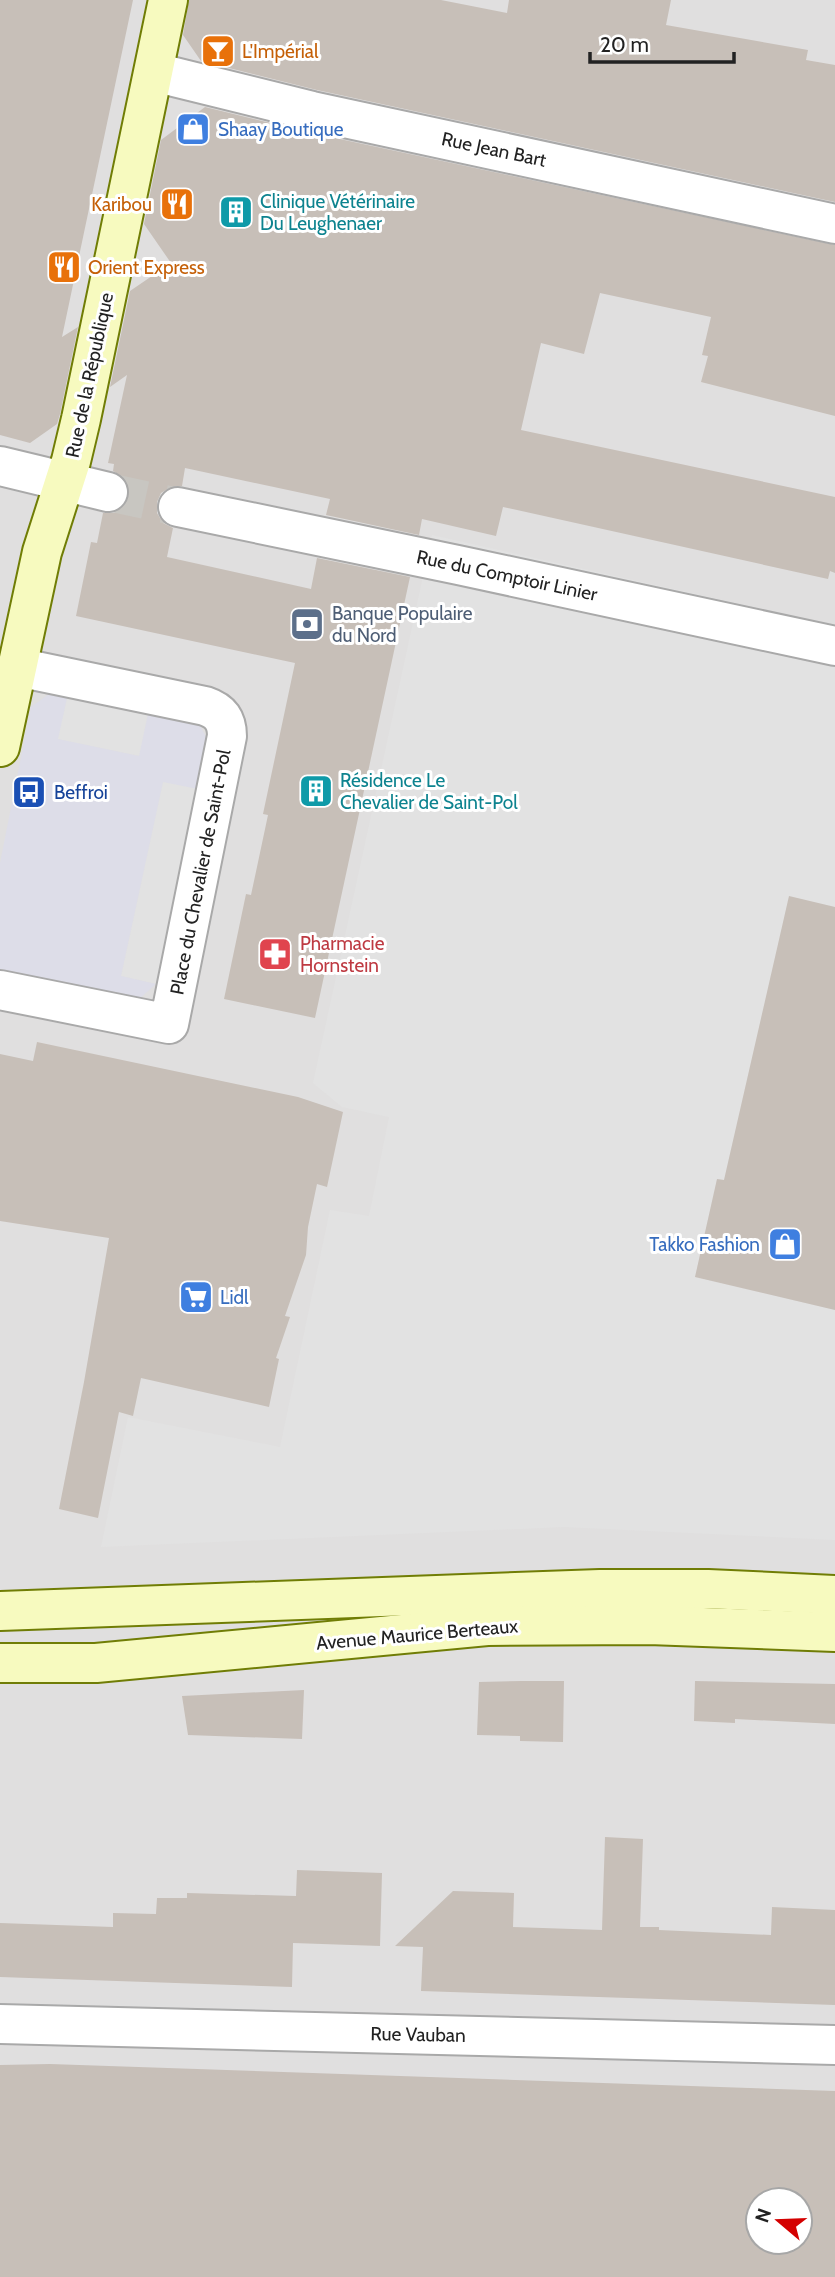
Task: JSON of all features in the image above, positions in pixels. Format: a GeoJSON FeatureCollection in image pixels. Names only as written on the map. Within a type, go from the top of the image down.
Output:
{"type":"FeatureCollection","features":[{"type":"Feature","properties":{"kind":"street","name":"Rue de la République"},"geometry":{"type":"LineString","coordinates":[[0,747],[42,552],[81,419],[169,0]]}},
{"type":"Feature","properties":{"kind":"street","name":"Rue Jean Bart"},"geometry":{"type":"LineString","coordinates":[[154,72],[312,111],[835,224]]}},
{"type":"Feature","properties":{"kind":"street"},"geometry":{"type":"LineString","coordinates":[[0,466],[108,492]]}},
{"type":"Feature","properties":{"kind":"street","name":"Rue du Comptoir Linier"},"geometry":{"type":"LineString","coordinates":[[178,507],[835,646]]}},
{"type":"Feature","properties":{"kind":"street","name":"Place du Chevalier de Saint-Pol"},"geometry":{"type":"LineString","coordinates":[[0,990],[169,1024],[227,736],[225,721],[216,711],[205,706],[17,667]]}},
{"type":"Feature","properties":{"kind":"street","name":"Avenue Maurice Berteaux"},"geometry":{"type":"LineString","coordinates":[[0,1611],[588,1589],[708,1589],[835,1595]]}},
{"type":"Feature","properties":{"kind":"street","name":"Avenue Maurice Berteaux"},"geometry":{"type":"LineString","coordinates":[[0,1664],[96,1663],[487,1626],[649,1625],[835,1632]]}},
{"type":"Feature","properties":{"kind":"street","name":"Rue Vauban"},"geometry":{"type":"LineString","coordinates":[[0,2024],[835,2045]]}},
{"type":"Feature","properties":{"kind":"shaded area"},"geometry":{"type":"Polygon","coordinates":[[[0,0],[835,0],[835,2277],[0,2277],[0,0]]]}},
{"type":"Feature","properties":{"kind":"shaded area"},"geometry":{"type":"Polygon","coordinates":[[[432,535],[835,625],[835,907],[789,897],[724,1180],[717,1179],[695,1277],[835,1310],[835,1540],[564,1527],[101,1547],[128,1417],[280,1447],[330,1210],[369,1216],[389,1117],[342,1107],[313,1083],[432,535]]]}},
{"type":"Feature","properties":{"kind":"shaded area"},"geometry":{"type":"Polygon","coordinates":[[[49,694],[67,698],[58,739],[139,756],[148,714],[199,724],[209,742],[198,789],[163,782],[121,976],[156,984],[138,1000],[0,971],[0,863],[31,707],[49,694]]]}},
{"type":"Feature","properties":{"kind":"shaded area"},"geometry":{"type":"Polygon","coordinates":[[[67,698],[148,714],[140,756],[57,739],[67,698]]]}},
{"type":"Feature","properties":{"kind":"shaded area"},"geometry":{"type":"Polygon","coordinates":[[[163,781],[198,789],[156,984],[121,976],[163,781]]]}},
{"type":"Feature","properties":{"kind":"building"},"geometry":{"type":"Polygon","coordinates":[[[0,0],[133,0],[62,337],[78,327],[60,414],[57,424],[30,443],[0,435],[0,0]]]}},
{"type":"Feature","properties":{"kind":"building"},"geometry":{"type":"Polygon","coordinates":[[[189,0],[441,0],[507,13],[509,0],[671,0],[666,25],[808,50],[806,60],[835,65],[835,202],[317,90],[201,61],[183,35],[189,0]]]}},
{"type":"Feature","properties":{"kind":"building"},"geometry":{"type":"Polygon","coordinates":[[[205,107],[307,132],[835,245],[835,416],[701,382],[708,356],[702,355],[711,317],[600,293],[584,354],[541,343],[521,430],[835,497],[835,573],[830,571],[828,579],[503,507],[496,536],[422,519],[419,535],[326,515],[330,499],[185,468],[182,486],[171,487],[161,493],[157,502],[157,513],[163,523],[173,528],[167,557],[311,589],[317,558],[410,577],[315,1018],[224,999],[246,894],[251,895],[268,815],[263,814],[295,663],[76,616],[91,542],[97,543],[103,513],[114,513],[123,508],[129,496],[129,485],[113,471],[114,464],[108,463],[127,375],[110,387],[130,291],[171,263],[144,224],[161,140],[205,107]]]}},
{"type":"Feature","properties":{"kind":"building"},"geometry":{"type":"Polygon","coordinates":[[[789,896],[835,907],[835,1310],[695,1277],[717,1179],[724,1180],[789,896]]]}},
{"type":"Feature","properties":{"kind":"building","name":"Lidl"},"geometry":{"type":"Polygon","coordinates":[[[37,1042],[298,1097],[343,1112],[327,1187],[317,1184],[308,1227],[306,1255],[285,1316],[290,1317],[276,1358],[279,1359],[269,1407],[141,1378],[133,1416],[119,1412],[98,1518],[59,1509],[109,1238],[0,1221],[0,1054],[33,1061],[37,1042]]]}},
{"type":"Feature","properties":{"kind":"building"},"geometry":{"type":"Polygon","coordinates":[[[564,1681],[563,1742],[520,1741],[520,1736],[477,1735],[479,1682],[564,1681]]]}},
{"type":"Feature","properties":{"kind":"building"},"geometry":{"type":"Polygon","coordinates":[[[695,1681],[835,1684],[835,1724],[735,1719],[735,1723],[694,1721],[695,1681]]]}},
{"type":"Feature","properties":{"kind":"building"},"geometry":{"type":"Polygon","coordinates":[[[304,1690],[302,1739],[188,1735],[182,1696],[304,1690]]]}},
{"type":"Feature","properties":{"kind":"building"},"geometry":{"type":"Polygon","coordinates":[[[605,1837],[643,1839],[640,1927],[771,1935],[772,1907],[835,1910],[835,2005],[421,1991],[423,1947],[395,1946],[453,1891],[514,1893],[513,1927],[602,1930],[605,1837]]]}},
{"type":"Feature","properties":{"kind":"building"},"geometry":{"type":"Polygon","coordinates":[[[297,1870],[382,1873],[380,1946],[293,1943],[292,1987],[0,1977],[0,1923],[113,1927],[113,1913],[156,1914],[157,1898],[187,1898],[187,1893],[296,1896],[297,1870]]]}},
{"type":"Feature","properties":{"kind":"building"},"geometry":{"type":"Polygon","coordinates":[[[50,2064],[835,2091],[835,2277],[0,2277],[0,2065],[50,2064]]]}},
{"type":"Feature","properties":{"kind":"tunnel"},"geometry":{"type":"LineString","coordinates":[[108,492],[178,507]]}},
{"type":"Feature","properties":{"kind":"place","name":"L'Impérial"},"geometry":{"type":"Point","coordinates":[218,51]}},
{"type":"Feature","properties":{"kind":"place","name":"Shaay Boutique"},"geometry":{"type":"Point","coordinates":[193,129]}},
{"type":"Feature","properties":{"kind":"place","name":"Karibou"},"geometry":{"type":"Point","coordinates":[177,204]}},
{"type":"Feature","properties":{"kind":"place","name":"Clinique Vétérinaire Du Leughenaer"},"geometry":{"type":"Point","coordinates":[236,212]}},
{"type":"Feature","properties":{"kind":"place","name":"Orient Express"},"geometry":{"type":"Point","coordinates":[64,267]}},
{"type":"Feature","properties":{"kind":"place","name":"Banque Populaire du Nord"},"geometry":{"type":"Point","coordinates":[307,624]}},
{"type":"Feature","properties":{"kind":"place","name":"Résidence Le Chevalier de Saint-Pol"},"geometry":{"type":"Point","coordinates":[316,791]}},
{"type":"Feature","properties":{"kind":"place","name":"Beffroi"},"geometry":{"type":"Point","coordinates":[29,792]}},
{"type":"Feature","properties":{"kind":"place","name":"Pharmacie Hornstein"},"geometry":{"type":"Point","coordinates":[275,954]}},
{"type":"Feature","properties":{"kind":"place","name":"Takko Fashion"},"geometry":{"type":"Point","coordinates":[785,1244]}},
{"type":"Feature","properties":{"kind":"place","name":"Lidl"},"geometry":{"type":"Point","coordinates":[196,1297]}}]}
